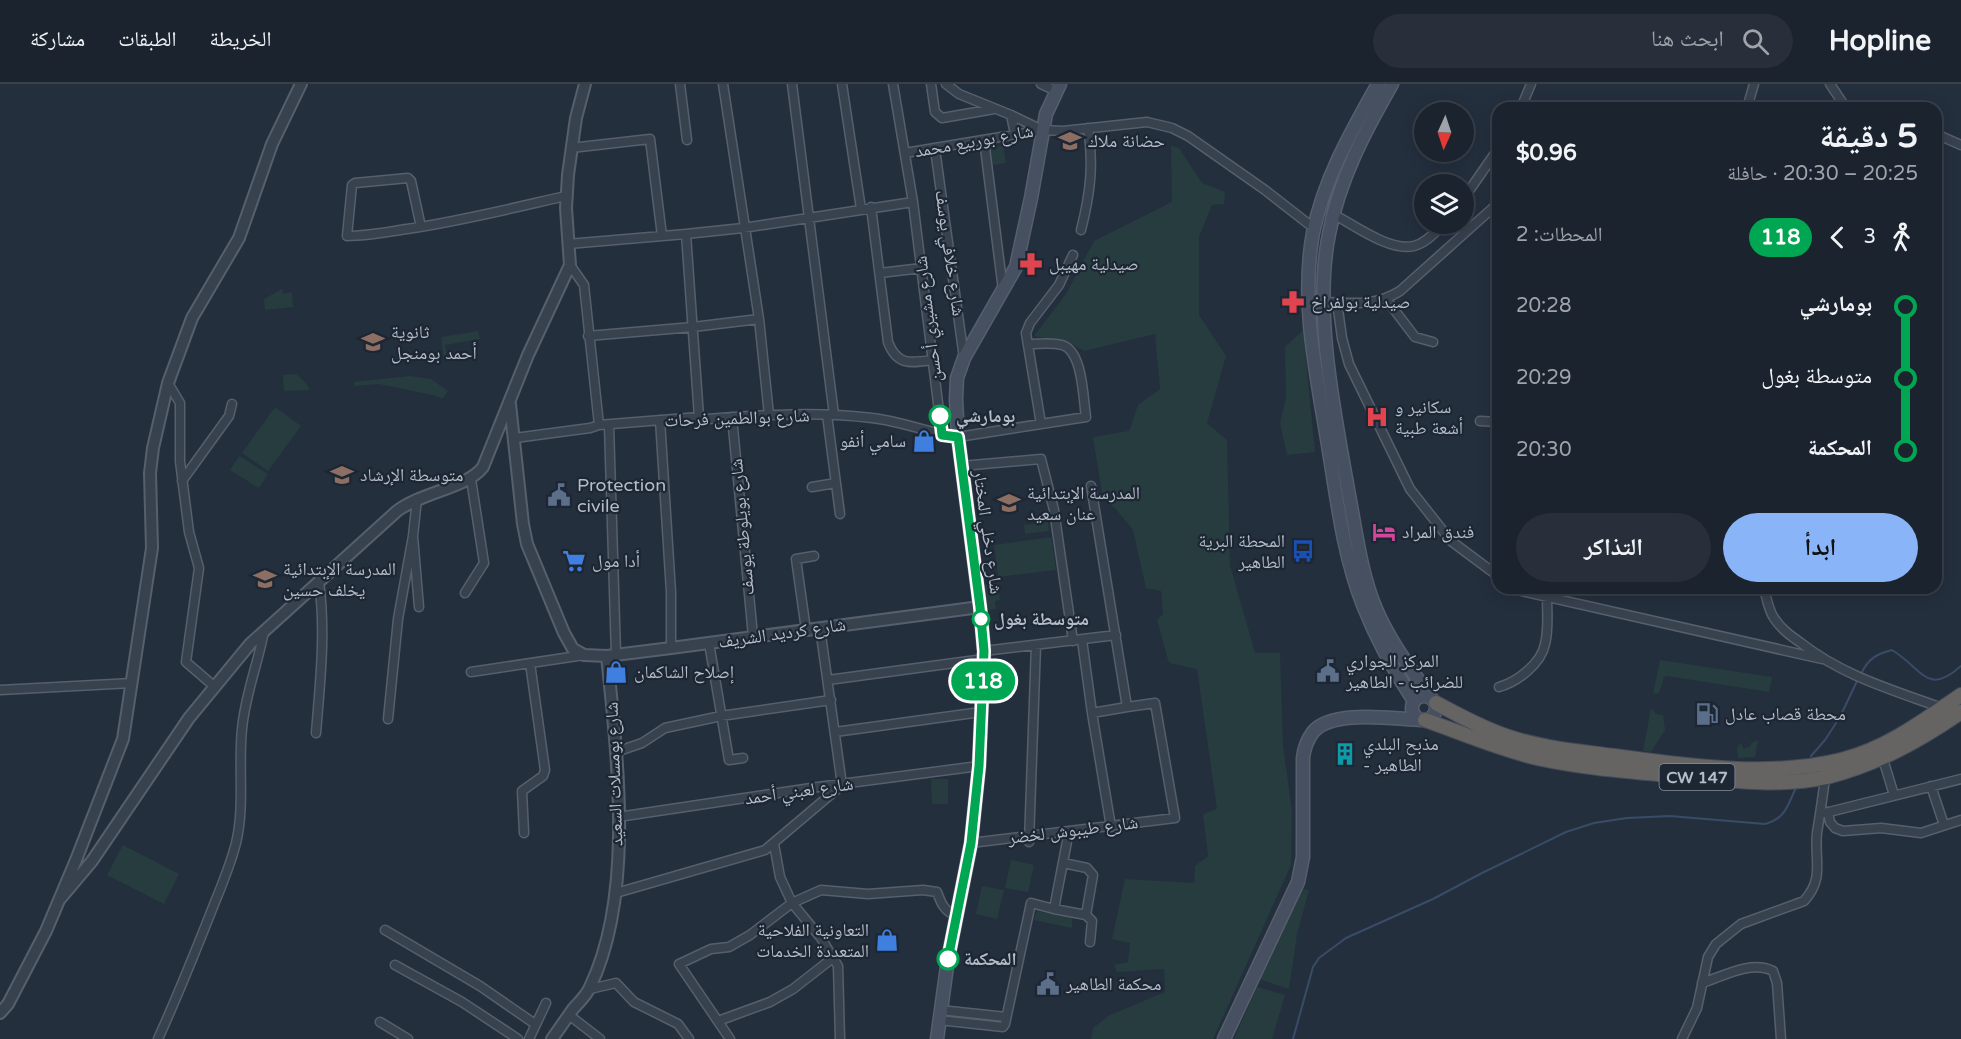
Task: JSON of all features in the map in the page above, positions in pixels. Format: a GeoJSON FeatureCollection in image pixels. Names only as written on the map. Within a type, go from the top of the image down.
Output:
{"type":"FeatureCollection","features":[{"type":"Feature","properties":{"kind":"highway","name":"CW 147"},"geometry":{"type":"LineString","coordinates":[[1433,700],[1504,736],[1543,747],[1689,765],[1774,769],[1843,760],[1876,748],[1902,734],[1961,695]]}},
{"type":"Feature","properties":{"kind":"highway","name":"CW 147"},"geometry":{"type":"LineString","coordinates":[[1423,720],[1516,752],[1557,762],[1738,782],[1791,782],[1825,777],[1883,759],[1909,746],[1960,714]]}},
{"type":"Feature","properties":{"kind":"main road"},"geometry":{"type":"LineString","coordinates":[[1378,84],[1336,162],[1322,199],[1309,269],[1309,302],[1313,347],[1342,532],[1362,604],[1411,700],[1415,716],[1423,720]]}},
{"type":"Feature","properties":{"kind":"main road"},"geometry":{"type":"LineString","coordinates":[[1224,1039],[1298,882],[1303,857],[1303,758],[1305,746],[1313,732],[1321,725],[1342,718],[1423,720],[1434,716],[1436,710],[1433,700],[1388,634],[1375,607],[1364,569],[1345,474],[1330,375],[1330,302],[1325,258],[1333,214],[1344,179],[1392,84]]}},
{"type":"Feature","properties":{"kind":"main road","name":"شارع دخلي المختار"},"geometry":{"type":"LineString","coordinates":[[937,1039],[956,916],[971,843],[979,766],[984,655],[958,437],[957,378],[964,358],[1016,267],[1031,198],[1042,130],[1047,110],[1058,88]]}},
{"type":"Feature","properties":{"kind":"main road"},"geometry":{"type":"LineString","coordinates":[[1398,714],[1403,705],[1411,700],[1422,696],[1433,700]]}},
{"type":"Feature","properties":{"kind":"main road"},"geometry":{"type":"LineString","coordinates":[[1384,718],[1398,714],[1411,700]]}},
{"type":"Feature","properties":{"kind":"street"},"geometry":{"type":"LineString","coordinates":[[0,1013],[8,1004],[46,931],[123,739],[152,548],[150,473],[153,448],[168,382],[192,318],[239,238],[272,144],[301,84]]}},
{"type":"Feature","properties":{"kind":"street"},"geometry":{"type":"LineString","coordinates":[[585,84],[571,148],[567,196],[568,244],[570,265],[584,285],[599,425]]}},
{"type":"Feature","properties":{"kind":"street"},"geometry":{"type":"LineString","coordinates":[[680,84],[687,140]]}},
{"type":"Feature","properties":{"kind":"street"},"geometry":{"type":"LineString","coordinates":[[723,84],[743,228],[759,319],[769,415]]}},
{"type":"Feature","properties":{"kind":"street"},"geometry":{"type":"LineString","coordinates":[[792,84],[809,218],[840,514]]}},
{"type":"Feature","properties":{"kind":"street"},"geometry":{"type":"LineString","coordinates":[[842,84],[861,209]]}},
{"type":"Feature","properties":{"kind":"street","name":"شارع مشيري أحسن"},"geometry":{"type":"LineString","coordinates":[[893,84],[913,202],[942,435]]}},
{"type":"Feature","properties":{"kind":"street"},"geometry":{"type":"LineString","coordinates":[[931,84],[935,112],[942,118],[995,109]]}},
{"type":"Feature","properties":{"kind":"street"},"geometry":{"type":"LineString","coordinates":[[946,84],[959,94],[1042,130]]}},
{"type":"Feature","properties":{"kind":"street"},"geometry":{"type":"LineString","coordinates":[[1041,84],[1058,88]]}},
{"type":"Feature","properties":{"kind":"street"},"geometry":{"type":"LineString","coordinates":[[1524,102],[1531,84]]}},
{"type":"Feature","properties":{"kind":"street"},"geometry":{"type":"LineString","coordinates":[[1749,102],[1754,84]]}},
{"type":"Feature","properties":{"kind":"street"},"geometry":{"type":"LineString","coordinates":[[1830,84],[1842,102]]}},
{"type":"Feature","properties":{"kind":"street"},"geometry":{"type":"LineString","coordinates":[[1011,115],[1015,134]]}},
{"type":"Feature","properties":{"kind":"street","name":"شارع بوربيع محمد"},"geometry":{"type":"LineString","coordinates":[[905,153],[1042,130],[1063,131],[1147,122],[1172,128],[1188,136],[1265,190],[1315,229]]}},
{"type":"Feature","properties":{"kind":"street"},"geometry":{"type":"LineString","coordinates":[[1081,230],[1092,178],[1088,128]]}},
{"type":"Feature","properties":{"kind":"street"},"geometry":{"type":"LineString","coordinates":[[1942,137],[1961,145]]}},
{"type":"Feature","properties":{"kind":"street"},"geometry":{"type":"LineString","coordinates":[[571,148],[650,139],[662,236]]}},
{"type":"Feature","properties":{"kind":"street"},"geometry":{"type":"LineString","coordinates":[[984,140],[1003,290]]}},
{"type":"Feature","properties":{"kind":"street","name":"شارع خلافي يوسف"},"geometry":{"type":"LineString","coordinates":[[935,149],[964,358]]}},
{"type":"Feature","properties":{"kind":"street"},"geometry":{"type":"LineString","coordinates":[[1474,183],[1492,157]]}},
{"type":"Feature","properties":{"kind":"street"},"geometry":{"type":"LineString","coordinates":[[422,226],[411,181],[408,178],[352,185],[347,236],[422,226],[473,218],[567,196]]}},
{"type":"Feature","properties":{"kind":"street"},"geometry":{"type":"LineString","coordinates":[[568,244],[743,228],[913,202]]}},
{"type":"Feature","properties":{"kind":"street"},"geometry":{"type":"LineString","coordinates":[[871,207],[888,342],[891,350],[902,361],[912,363],[932,360]]}},
{"type":"Feature","properties":{"kind":"street"},"geometry":{"type":"LineString","coordinates":[[1492,209],[1400,291],[1386,299],[1365,303],[1330,302],[1349,364],[1410,489],[1451,541],[1492,572]]}},
{"type":"Feature","properties":{"kind":"street"},"geometry":{"type":"LineString","coordinates":[[1333,214],[1387,243],[1403,247],[1415,246],[1433,234]]}},
{"type":"Feature","properties":{"kind":"street"},"geometry":{"type":"LineString","coordinates":[[686,234],[699,417]]}},
{"type":"Feature","properties":{"kind":"street"},"geometry":{"type":"LineString","coordinates":[[1041,423],[1026,333],[1030,323],[1059,285],[1074,255]]}},
{"type":"Feature","properties":{"kind":"street"},"geometry":{"type":"LineString","coordinates":[[60,898],[92,861],[189,718],[250,644],[397,511],[417,498],[471,479],[483,467],[528,355],[570,265]]}},
{"type":"Feature","properties":{"kind":"street"},"geometry":{"type":"LineString","coordinates":[[880,273],[922,268]]}},
{"type":"Feature","properties":{"kind":"street"},"geometry":{"type":"LineString","coordinates":[[1386,299],[1415,337],[1433,342]]}},
{"type":"Feature","properties":{"kind":"street"},"geometry":{"type":"LineString","coordinates":[[588,336],[759,319]]}},
{"type":"Feature","properties":{"kind":"street","name":"شارع بوالطمين فرحات"},"geometry":{"type":"LineString","coordinates":[[515,438],[599,425],[699,417],[707,419],[769,415],[875,418],[958,437],[1086,417],[1075,353],[1064,345],[1029,344]]}},
{"type":"Feature","properties":{"kind":"street"},"geometry":{"type":"LineString","coordinates":[[168,382],[180,403],[182,481],[189,532],[199,568],[186,662],[215,687]]}},
{"type":"Feature","properties":{"kind":"street"},"geometry":{"type":"LineString","coordinates":[[510,401],[527,544],[564,633],[573,649],[584,655]]}},
{"type":"Feature","properties":{"kind":"street"},"geometry":{"type":"LineString","coordinates":[[182,481],[230,416],[232,404]]}},
{"type":"Feature","properties":{"kind":"street","name":"شارع بويلوطة يوسف"},"geometry":{"type":"LineString","coordinates":[[732,417],[753,636]]}},
{"type":"Feature","properties":{"kind":"street"},"geometry":{"type":"LineString","coordinates":[[660,420],[671,592],[671,648]]}},
{"type":"Feature","properties":{"kind":"street"},"geometry":{"type":"LineString","coordinates":[[1480,421],[1492,422]]}},
{"type":"Feature","properties":{"kind":"street"},"geometry":{"type":"LineString","coordinates":[[609,425],[612,655]]}},
{"type":"Feature","properties":{"kind":"street"},"geometry":{"type":"LineString","coordinates":[[961,466],[1041,459],[1055,518],[1111,827]]}},
{"type":"Feature","properties":{"kind":"street"},"geometry":{"type":"LineString","coordinates":[[465,593],[484,563],[471,479]]}},
{"type":"Feature","properties":{"kind":"street"},"geometry":{"type":"LineString","coordinates":[[812,487],[836,483]]}},
{"type":"Feature","properties":{"kind":"street"},"geometry":{"type":"LineString","coordinates":[[1091,486],[1127,707],[1092,713]]}},
{"type":"Feature","properties":{"kind":"street"},"geometry":{"type":"LineString","coordinates":[[388,719],[398,619],[413,536],[417,498]]}},
{"type":"Feature","properties":{"kind":"street"},"geometry":{"type":"LineString","coordinates":[[413,536],[419,607]]}},
{"type":"Feature","properties":{"kind":"street"},"geometry":{"type":"LineString","coordinates":[[806,630],[796,559],[814,556]]}},
{"type":"Feature","properties":{"kind":"street"},"geometry":{"type":"LineString","coordinates":[[316,733],[322,639],[319,582]]}},
{"type":"Feature","properties":{"kind":"street"},"geometry":{"type":"LineString","coordinates":[[1537,594],[1822,659]]}},
{"type":"Feature","properties":{"kind":"street"},"geometry":{"type":"LineString","coordinates":[[1765,594],[1776,621],[1822,659],[1868,681],[1960,714]]}},
{"type":"Feature","properties":{"kind":"street"},"geometry":{"type":"LineString","coordinates":[[1499,687],[1513,681],[1528,670],[1543,652],[1548,597]]}},
{"type":"Feature","properties":{"kind":"street","name":"شارع كرديد الشريف"},"geometry":{"type":"LineString","coordinates":[[584,655],[612,655],[671,648],[980,607]]}},
{"type":"Feature","properties":{"kind":"street"},"geometry":{"type":"LineString","coordinates":[[616,893],[765,850],[842,785],[820,628]]}},
{"type":"Feature","properties":{"kind":"street"},"geometry":{"type":"LineString","coordinates":[[159,1039],[227,871],[236,843],[240,818],[242,727],[264,631]]}},
{"type":"Feature","properties":{"kind":"street"},"geometry":{"type":"LineString","coordinates":[[828,680],[1036,645],[1116,635]]}},
{"type":"Feature","properties":{"kind":"street"},"geometry":{"type":"LineString","coordinates":[[709,643],[729,760],[743,758]]}},
{"type":"Feature","properties":{"kind":"street"},"geometry":{"type":"LineString","coordinates":[[1030,838],[1036,645]]}},
{"type":"Feature","properties":{"kind":"street"},"geometry":{"type":"LineString","coordinates":[[471,672],[584,655]]}},
{"type":"Feature","properties":{"kind":"street","name":"شارع بومسلات السعيد"},"geometry":{"type":"LineString","coordinates":[[552,1039],[590,989],[611,930],[616,893],[618,817],[612,655]]}},
{"type":"Feature","properties":{"kind":"street"},"geometry":{"type":"LineString","coordinates":[[524,833],[522,791],[543,776],[545,770],[530,663]]}},
{"type":"Feature","properties":{"kind":"street"},"geometry":{"type":"LineString","coordinates":[[0,690],[132,683]]}},
{"type":"Feature","properties":{"kind":"street"},"geometry":{"type":"LineString","coordinates":[[616,752],[642,743],[665,728],[721,716],[831,700]]}},
{"type":"Feature","properties":{"kind":"street","name":"شارع طيبوش لخضر"},"geometry":{"type":"LineString","coordinates":[[971,843],[1030,838],[1175,818],[1155,703],[1127,707]]}},
{"type":"Feature","properties":{"kind":"street"},"geometry":{"type":"LineString","coordinates":[[835,732],[981,712]]}},
{"type":"Feature","properties":{"kind":"street"},"geometry":{"type":"LineString","coordinates":[[1883,759],[1894,795]]}},
{"type":"Feature","properties":{"kind":"street","name":"شارع لعبني أحمد"},"geometry":{"type":"LineString","coordinates":[[618,817],[979,766]]}},
{"type":"Feature","properties":{"kind":"street"},"geometry":{"type":"LineString","coordinates":[[1682,1039],[1697,1008],[1708,957],[1716,944],[1730,932],[1754,918],[1804,901],[1812,892],[1817,874],[1817,834],[1825,812],[1825,777]]}},
{"type":"Feature","properties":{"kind":"street"},"geometry":{"type":"LineString","coordinates":[[1825,812],[1961,779]]}},
{"type":"Feature","properties":{"kind":"street"},"geometry":{"type":"LineString","coordinates":[[1931,786],[1944,825]]}},
{"type":"Feature","properties":{"kind":"street"},"geometry":{"type":"LineString","coordinates":[[1825,812],[1834,828],[1842,831],[1881,828],[1921,833],[1961,820]]}},
{"type":"Feature","properties":{"kind":"street"},"geometry":{"type":"LineString","coordinates":[[1054,909],[1069,831]]}},
{"type":"Feature","properties":{"kind":"street"},"geometry":{"type":"LineString","coordinates":[[774,844],[780,878],[792,903],[821,938],[838,966],[839,1038]]}},
{"type":"Feature","properties":{"kind":"street"},"geometry":{"type":"LineString","coordinates":[[1063,863],[1088,868],[1094,875],[1086,915]]}},
{"type":"Feature","properties":{"kind":"street"},"geometry":{"type":"LineString","coordinates":[[730,1039],[679,964],[711,949],[729,947],[750,935],[792,903],[826,889],[868,894],[923,890],[938,892],[941,903],[948,913],[956,916]]}},
{"type":"Feature","properties":{"kind":"street"},"geometry":{"type":"LineString","coordinates":[[939,1015],[1006,1017],[1007,998],[1020,939],[1031,903],[1086,915],[1092,921],[1090,942]]}},
{"type":"Feature","properties":{"kind":"street"},"geometry":{"type":"LineString","coordinates":[[385,930],[480,986],[535,1024]]}},
{"type":"Feature","properties":{"kind":"street"},"geometry":{"type":"LineString","coordinates":[[718,1022],[770,1002],[793,989],[834,957]]}},
{"type":"Feature","properties":{"kind":"street"},"geometry":{"type":"LineString","coordinates":[[395,965],[462,1002],[518,1039]]}},
{"type":"Feature","properties":{"kind":"street"},"geometry":{"type":"LineString","coordinates":[[1702,984],[1752,966],[1763,966],[1773,971],[1777,983],[1781,1039]]}},
{"type":"Feature","properties":{"kind":"street"},"geometry":{"type":"LineString","coordinates":[[590,989],[616,983],[634,1002],[678,1024],[689,1039]]}},
{"type":"Feature","properties":{"kind":"street"},"geometry":{"type":"LineString","coordinates":[[529,1039],[546,1003]]}},
{"type":"Feature","properties":{"kind":"street"},"geometry":{"type":"LineString","coordinates":[[569,1015],[600,1039]]}},
{"type":"Feature","properties":{"kind":"street"},"geometry":{"type":"LineString","coordinates":[[380,1022],[408,1039]]}},
{"type":"Feature","properties":{"kind":"green space"},"geometry":{"type":"Polygon","coordinates":[[[1003,145],[1006,163],[993,165],[990,148],[1003,145]]]}},
{"type":"Feature","properties":{"kind":"green space"},"geometry":{"type":"Polygon","coordinates":[[[1171,146],[1179,148],[1202,183],[1225,192],[1224,204],[1212,205],[1199,237],[1199,315],[1226,356],[1207,423],[1227,440],[1230,565],[1255,653],[1280,653],[1283,746],[1292,811],[1291,865],[1213,1039],[1091,1039],[1093,1028],[1110,1015],[1165,992],[1164,969],[1117,972],[1114,965],[1128,962],[1130,943],[1112,939],[1125,879],[1194,883],[1195,866],[1208,856],[1203,814],[1217,809],[1197,669],[1169,663],[1157,620],[1163,614],[1161,591],[1146,588],[1133,530],[1116,509],[1103,499],[1093,437],[1129,431],[1138,405],[1160,389],[1155,334],[1084,351],[1068,342],[1034,336],[1066,294],[1094,241],[1172,202],[1171,146]]]}},
{"type":"Feature","properties":{"kind":"green space"},"geometry":{"type":"Polygon","coordinates":[[[282,289],[283,294],[292,292],[293,307],[265,310],[264,299],[282,289]]]}},
{"type":"Feature","properties":{"kind":"green space"},"geometry":{"type":"Polygon","coordinates":[[[1303,330],[1315,452],[1287,455],[1280,423],[1286,398],[1285,347],[1303,330]]]}},
{"type":"Feature","properties":{"kind":"green space"},"geometry":{"type":"Polygon","coordinates":[[[478,331],[480,339],[445,345],[447,356],[450,356],[450,359],[444,360],[441,337],[478,331]]]}},
{"type":"Feature","properties":{"kind":"green space"},"geometry":{"type":"Polygon","coordinates":[[[296,374],[310,390],[284,391],[283,375],[296,374]]]}},
{"type":"Feature","properties":{"kind":"green space"},"geometry":{"type":"Polygon","coordinates":[[[409,376],[431,379],[448,391],[442,399],[379,384],[354,386],[354,382],[409,376]]]}},
{"type":"Feature","properties":{"kind":"green space"},"geometry":{"type":"Polygon","coordinates":[[[275,407],[301,426],[268,471],[242,453],[275,407]]]}},
{"type":"Feature","properties":{"kind":"green space"},"geometry":{"type":"Polygon","coordinates":[[[239,456],[268,474],[259,488],[230,470],[239,456]]]}},
{"type":"Feature","properties":{"kind":"green space"},"geometry":{"type":"Polygon","coordinates":[[[1048,522],[1049,531],[1025,534],[1024,525],[1048,522]]]}},
{"type":"Feature","properties":{"kind":"green space"},"geometry":{"type":"Polygon","coordinates":[[[1051,537],[1056,570],[998,577],[994,545],[1051,537]]]}},
{"type":"Feature","properties":{"kind":"green space"},"geometry":{"type":"Polygon","coordinates":[[[998,583],[1000,600],[995,601],[996,609],[987,610],[984,585],[998,583]]]}},
{"type":"Feature","properties":{"kind":"green space"},"geometry":{"type":"Polygon","coordinates":[[[1660,660],[1772,677],[1769,692],[1667,676],[1664,677],[1659,693],[1653,694],[1660,660]]]}},
{"type":"Feature","properties":{"kind":"green space"},"geometry":{"type":"Polygon","coordinates":[[[1651,708],[1656,714],[1663,715],[1665,730],[1651,752],[1643,751],[1651,708]]]}},
{"type":"Feature","properties":{"kind":"green space"},"geometry":{"type":"Polygon","coordinates":[[[1758,740],[1755,757],[1738,758],[1737,747],[1741,743],[1744,749],[1758,740]]]}},
{"type":"Feature","properties":{"kind":"green space"},"geometry":{"type":"Polygon","coordinates":[[[931,779],[948,779],[948,804],[932,804],[931,779]]]}},
{"type":"Feature","properties":{"kind":"green space"},"geometry":{"type":"Polygon","coordinates":[[[123,845],[179,874],[164,904],[107,875],[123,845]]]}},
{"type":"Feature","properties":{"kind":"green space"},"geometry":{"type":"Polygon","coordinates":[[[1011,860],[1034,865],[1028,892],[1005,888],[1011,860]]]}},
{"type":"Feature","properties":{"kind":"green space"},"geometry":{"type":"Polygon","coordinates":[[[982,886],[1004,890],[997,919],[976,914],[982,886]]]}},
{"type":"Feature","properties":{"kind":"green space"},"geometry":{"type":"Polygon","coordinates":[[[1302,889],[1309,890],[1297,934],[1289,989],[1259,979],[1302,889]]]}},
{"type":"Feature","properties":{"kind":"green space"},"geometry":{"type":"Polygon","coordinates":[[[1037,911],[1072,918],[1072,928],[1034,920],[1037,911]]]}},
{"type":"Feature","properties":{"kind":"green space"},"geometry":{"type":"Polygon","coordinates":[[[1257,987],[1285,995],[1272,1039],[1234,1039],[1257,987]]]}},
{"type":"Feature","properties":{"kind":"waterway"},"geometry":{"type":"LineString","coordinates":[[1861,674],[1873,658],[1892,650],[1932,679],[1950,675],[1961,666]]}},
{"type":"Feature","properties":{"kind":"waterway"},"geometry":{"type":"LineString","coordinates":[[1811,756],[1840,717],[1858,679]]}},
{"type":"Feature","properties":{"kind":"waterway"},"geometry":{"type":"LineString","coordinates":[[1293,1039],[1313,967],[1319,958],[1346,938],[1433,899],[1566,832],[1594,823],[1627,818],[1670,816],[1765,824],[1782,814],[1797,786]]}},
{"type":"Feature","properties":{"kind":"bus line","name":"118"},"geometry":{"type":"LineString","coordinates":[[940,416],[942,435],[958,437],[984,651],[979,766],[971,843],[948,959]]}},
{"type":"Feature","properties":{"kind":"place","name":"حضانة ملاك"},"geometry":{"type":"Point","coordinates":[1070,141]}},
{"type":"Feature","properties":{"kind":"place","name":"صيدلية مهيبل"},"geometry":{"type":"Point","coordinates":[1031,264]}},
{"type":"Feature","properties":{"kind":"place","name":"صيدلية بولفراخ"},"geometry":{"type":"Point","coordinates":[1293,302]}},
{"type":"Feature","properties":{"kind":"place","name":"ثانوية أحمد بومنجل"},"geometry":{"type":"Point","coordinates":[373,342]}},
{"type":"Feature","properties":{"kind":"place","name":"بومارشي"},"geometry":{"type":"Point","coordinates":[940,416]}},
{"type":"Feature","properties":{"kind":"place","name":"سكانير و أشعة طبية"},"geometry":{"type":"Point","coordinates":[1377,417]}},
{"type":"Feature","properties":{"kind":"place","name":"سامي أنفو"},"geometry":{"type":"Point","coordinates":[924,441]}},
{"type":"Feature","properties":{"kind":"place","name":"متوسطة الإرشاد"},"geometry":{"type":"Point","coordinates":[342,475]}},
{"type":"Feature","properties":{"kind":"place","name":"Protection civile"},"geometry":{"type":"Point","coordinates":[559,495]}},
{"type":"Feature","properties":{"kind":"place","name":"المدرسة الإبتدائية عنان سعيد"},"geometry":{"type":"Point","coordinates":[1009,503]}},
{"type":"Feature","properties":{"kind":"place","name":"فندق المراد"},"geometry":{"type":"Point","coordinates":[1384,532]}},
{"type":"Feature","properties":{"kind":"place","name":"المحطة البرية الطاهير"},"geometry":{"type":"Point","coordinates":[1303,551]}},
{"type":"Feature","properties":{"kind":"place","name":"أدا مول"},"geometry":{"type":"Point","coordinates":[574,561]}},
{"type":"Feature","properties":{"kind":"place","name":"المدرسة الإبتدائية يخلف حسين"},"geometry":{"type":"Point","coordinates":[265,579]}},
{"type":"Feature","properties":{"kind":"place","name":"متوسطة بغول"},"geometry":{"type":"Point","coordinates":[981,619]}},
{"type":"Feature","properties":{"kind":"place","name":"المركز الجواري للضرائب - الطاهير"},"geometry":{"type":"Point","coordinates":[1328,671]}},
{"type":"Feature","properties":{"kind":"place","name":"إصلاح الشاكمان"},"geometry":{"type":"Point","coordinates":[616,672]}},
{"type":"Feature","properties":{"kind":"place","name":"محطة قصاب عادل"},"geometry":{"type":"Point","coordinates":[1707,714]}},
{"type":"Feature","properties":{"kind":"place","name":"مذبح البلدي - الطاهير"},"geometry":{"type":"Point","coordinates":[1345,754]}},
{"type":"Feature","properties":{"kind":"place","name":"التعاونية الفلاحية المتعددة الخدمات"},"geometry":{"type":"Point","coordinates":[887,940]}},
{"type":"Feature","properties":{"kind":"place","name":"المحكمة"},"geometry":{"type":"Point","coordinates":[948,959]}},
{"type":"Feature","properties":{"kind":"place","name":"محكمة الطاهير"},"geometry":{"type":"Point","coordinates":[1048,984]}}]}
